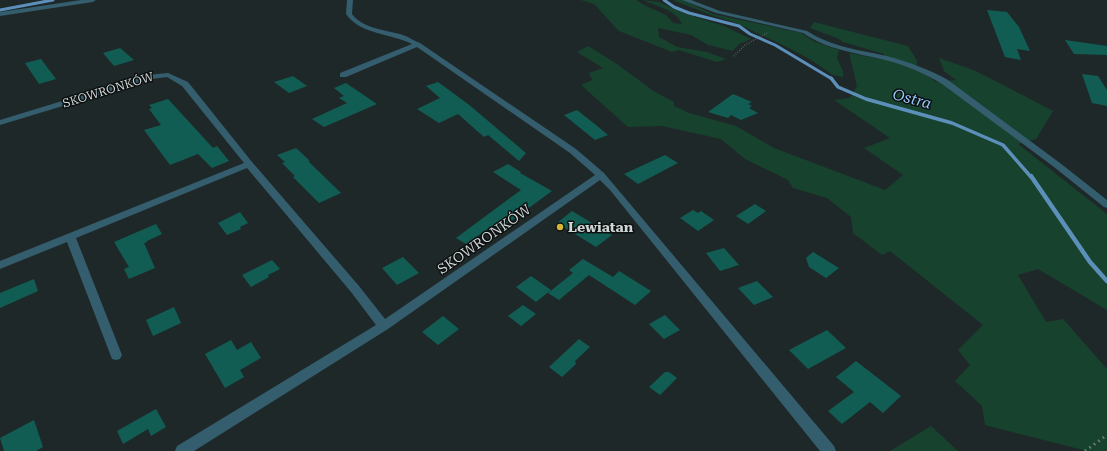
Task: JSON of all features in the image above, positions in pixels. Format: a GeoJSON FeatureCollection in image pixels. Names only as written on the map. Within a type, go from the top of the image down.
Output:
{"type":"FeatureCollection","features":[{"type":"Feature","properties":{"kind":"street"},"geometry":{"type":"LineString","coordinates":[[0,14],[93,0]]}},
{"type":"Feature","properties":{"kind":"street"},"geometry":{"type":"LineString","coordinates":[[350,0],[349,14],[355,21],[418,44],[573,152],[601,175],[829,451]]}},
{"type":"Feature","properties":{"kind":"street"},"geometry":{"type":"LineString","coordinates":[[685,0],[718,12],[805,32],[811,37],[832,45],[906,64],[931,73],[1048,158],[1107,205]]}},
{"type":"Feature","properties":{"kind":"street"},"geometry":{"type":"LineString","coordinates":[[343,76],[418,44]]}},
{"type":"Feature","properties":{"kind":"street","name":"SKOWRONKÓW"},"geometry":{"type":"LineString","coordinates":[[0,123],[150,77],[168,75],[185,84],[249,164],[355,289],[384,326]]}},
{"type":"Feature","properties":{"kind":"street"},"geometry":{"type":"LineString","coordinates":[[0,265],[249,164]]}},
{"type":"Feature","properties":{"kind":"street","name":"SKOWRONKÓW"},"geometry":{"type":"LineString","coordinates":[[182,451],[384,326],[601,175]]}},
{"type":"Feature","properties":{"kind":"street"},"geometry":{"type":"LineString","coordinates":[[70,236],[116,355]]}},
{"type":"Feature","properties":{"kind":"path"},"geometry":{"type":"LineString","coordinates":[[734,56],[745,45],[763,35]]}},
{"type":"Feature","properties":{"kind":"path"},"geometry":{"type":"LineString","coordinates":[[1085,451],[1107,435]]}},
{"type":"Feature","properties":{"kind":"green space"},"geometry":{"type":"Polygon","coordinates":[[[581,0],[636,0],[666,15],[673,23],[682,24],[671,12],[643,0],[659,2],[683,13],[724,26],[751,39],[739,44],[733,51],[708,45],[691,35],[658,28],[659,37],[677,47],[707,52],[726,59],[717,62],[679,50],[672,52],[619,31],[594,4],[581,0]]]}},
{"type":"Feature","properties":{"kind":"green space"},"geometry":{"type":"Polygon","coordinates":[[[673,0],[682,0],[713,14],[801,33],[815,42],[839,50],[837,58],[843,71],[843,77],[833,75],[811,60],[789,48],[736,23],[673,0]]]}},
{"type":"Feature","properties":{"kind":"green space"},"geometry":{"type":"Polygon","coordinates":[[[814,22],[908,46],[917,61],[917,71],[936,82],[956,80],[944,71],[939,58],[976,71],[1053,111],[1036,139],[1018,144],[1107,214],[1107,310],[1038,269],[1018,275],[1046,322],[1063,319],[1107,369],[1107,451],[1087,451],[985,425],[982,406],[955,381],[970,365],[958,350],[983,325],[890,251],[882,255],[853,233],[851,217],[827,198],[793,188],[788,180],[745,159],[721,139],[662,126],[628,127],[581,85],[592,80],[589,73],[603,68],[577,52],[588,46],[617,64],[655,92],[674,102],[674,106],[689,113],[736,126],[774,148],[885,190],[903,175],[864,148],[890,138],[834,100],[850,98],[857,86],[849,53],[885,60],[884,54],[843,42],[837,38],[810,28],[814,22]]]}},
{"type":"Feature","properties":{"kind":"green space"},"geometry":{"type":"Polygon","coordinates":[[[931,426],[958,451],[890,451],[931,426]]]}},
{"type":"Feature","properties":{"kind":"building"},"geometry":{"type":"Polygon","coordinates":[[[987,10],[1007,12],[1019,27],[1030,51],[1017,49],[1021,60],[1005,57],[987,10]]]}},
{"type":"Feature","properties":{"kind":"building"},"geometry":{"type":"Polygon","coordinates":[[[1065,40],[1107,46],[1107,55],[1074,54],[1065,40]]]}},
{"type":"Feature","properties":{"kind":"building"},"geometry":{"type":"Polygon","coordinates":[[[120,48],[134,60],[114,66],[103,53],[120,48]]]}},
{"type":"Feature","properties":{"kind":"building"},"geometry":{"type":"Polygon","coordinates":[[[41,59],[56,79],[39,84],[25,63],[41,59]]]}},
{"type":"Feature","properties":{"kind":"building"},"geometry":{"type":"Polygon","coordinates":[[[1082,74],[1098,76],[1107,90],[1107,106],[1092,103],[1082,74]]]}},
{"type":"Feature","properties":{"kind":"building"},"geometry":{"type":"Polygon","coordinates":[[[293,76],[307,86],[289,93],[274,82],[293,76]]]}},
{"type":"Feature","properties":{"kind":"building"},"geometry":{"type":"Polygon","coordinates":[[[438,82],[468,104],[526,153],[519,161],[488,135],[484,137],[458,114],[439,123],[417,109],[440,98],[426,86],[438,82]]]}},
{"type":"Feature","properties":{"kind":"building"},"geometry":{"type":"Polygon","coordinates":[[[346,83],[377,104],[324,127],[312,119],[347,103],[339,98],[344,96],[334,88],[346,83]]]}},
{"type":"Feature","properties":{"kind":"building"},"geometry":{"type":"Polygon","coordinates":[[[733,94],[752,102],[748,104],[752,106],[749,108],[758,113],[741,120],[731,115],[728,118],[708,112],[733,94]]]}},
{"type":"Feature","properties":{"kind":"building"},"geometry":{"type":"Polygon","coordinates":[[[168,99],[213,148],[217,146],[229,161],[212,168],[198,154],[170,165],[144,130],[161,125],[149,109],[152,108],[149,105],[168,99]]]}},
{"type":"Feature","properties":{"kind":"building"},"geometry":{"type":"Polygon","coordinates":[[[577,110],[608,135],[595,140],[564,115],[577,110]]]}},
{"type":"Feature","properties":{"kind":"building"},"geometry":{"type":"Polygon","coordinates":[[[296,148],[341,193],[319,203],[293,177],[295,176],[282,163],[285,162],[277,155],[296,148]]]}},
{"type":"Feature","properties":{"kind":"building"},"geometry":{"type":"Polygon","coordinates":[[[665,155],[678,163],[638,184],[624,174],[665,155]]]}},
{"type":"Feature","properties":{"kind":"building"},"geometry":{"type":"Polygon","coordinates":[[[508,164],[521,172],[520,173],[552,191],[496,232],[489,228],[466,244],[456,238],[521,190],[493,172],[508,164]]]}},
{"type":"Feature","properties":{"kind":"building"},"geometry":{"type":"Polygon","coordinates":[[[755,204],[766,211],[748,224],[736,216],[755,204]]]}},
{"type":"Feature","properties":{"kind":"building"},"geometry":{"type":"Polygon","coordinates":[[[693,210],[698,213],[701,211],[714,220],[698,231],[680,218],[693,210]]]}},
{"type":"Feature","properties":{"kind":"building"},"geometry":{"type":"Polygon","coordinates":[[[572,211],[612,235],[596,247],[557,223],[572,211]]]}},
{"type":"Feature","properties":{"kind":"building"},"geometry":{"type":"Polygon","coordinates":[[[240,212],[248,223],[240,227],[241,229],[227,235],[218,223],[240,212]]]}},
{"type":"Feature","properties":{"kind":"building"},"geometry":{"type":"Polygon","coordinates":[[[156,224],[162,234],[144,243],[155,268],[129,279],[124,269],[129,267],[114,242],[156,224]]]}},
{"type":"Feature","properties":{"kind":"building"},"geometry":{"type":"Polygon","coordinates":[[[724,248],[739,265],[720,271],[706,253],[724,248]]]}},
{"type":"Feature","properties":{"kind":"building"},"geometry":{"type":"Polygon","coordinates":[[[813,252],[839,268],[826,278],[809,267],[806,258],[813,252]]]}},
{"type":"Feature","properties":{"kind":"building"},"geometry":{"type":"Polygon","coordinates":[[[403,257],[419,273],[397,285],[382,268],[403,257]]]}},
{"type":"Feature","properties":{"kind":"building"},"geometry":{"type":"Polygon","coordinates":[[[583,259],[613,277],[619,271],[651,291],[635,305],[589,275],[559,300],[548,293],[573,273],[569,270],[583,259]]]}},
{"type":"Feature","properties":{"kind":"building"},"geometry":{"type":"Polygon","coordinates":[[[272,260],[280,269],[268,275],[269,277],[251,287],[242,275],[272,260]]]}},
{"type":"Feature","properties":{"kind":"building"},"geometry":{"type":"Polygon","coordinates":[[[531,276],[551,290],[536,302],[516,287],[531,276]]]}},
{"type":"Feature","properties":{"kind":"building"},"geometry":{"type":"Polygon","coordinates":[[[34,279],[38,291],[0,308],[0,293],[34,279]]]}},
{"type":"Feature","properties":{"kind":"building"},"geometry":{"type":"Polygon","coordinates":[[[757,281],[773,297],[754,305],[738,288],[757,281]]]}},
{"type":"Feature","properties":{"kind":"building"},"geometry":{"type":"Polygon","coordinates":[[[523,305],[536,314],[521,326],[508,316],[523,305]]]}},
{"type":"Feature","properties":{"kind":"building"},"geometry":{"type":"Polygon","coordinates":[[[174,307],[181,323],[153,336],[146,320],[174,307]]]}},
{"type":"Feature","properties":{"kind":"building"},"geometry":{"type":"Polygon","coordinates":[[[665,315],[680,330],[664,339],[649,324],[665,315]]]}},
{"type":"Feature","properties":{"kind":"building"},"geometry":{"type":"Polygon","coordinates":[[[443,316],[459,329],[438,345],[422,332],[443,316]]]}},
{"type":"Feature","properties":{"kind":"building"},"geometry":{"type":"Polygon","coordinates":[[[827,330],[846,348],[808,369],[789,350],[827,330]]]}},
{"type":"Feature","properties":{"kind":"building"},"geometry":{"type":"Polygon","coordinates":[[[579,339],[590,347],[575,361],[576,364],[562,377],[549,367],[579,339]]]}},
{"type":"Feature","properties":{"kind":"building"},"geometry":{"type":"Polygon","coordinates":[[[231,340],[237,350],[251,342],[261,358],[240,370],[244,377],[225,388],[205,354],[231,340]]]}},
{"type":"Feature","properties":{"kind":"building"},"geometry":{"type":"Polygon","coordinates":[[[856,361],[901,396],[883,413],[870,402],[842,424],[828,411],[854,392],[836,377],[856,361]]]}},
{"type":"Feature","properties":{"kind":"building"},"geometry":{"type":"Polygon","coordinates":[[[665,372],[669,372],[677,378],[660,395],[649,387],[665,372]]]}},
{"type":"Feature","properties":{"kind":"building"},"geometry":{"type":"Polygon","coordinates":[[[156,409],[166,427],[151,436],[148,429],[123,444],[117,431],[156,409]]]}},
{"type":"Feature","properties":{"kind":"building"},"geometry":{"type":"Polygon","coordinates":[[[34,420],[43,447],[36,451],[4,451],[0,438],[34,420]]]}},
{"type":"Feature","properties":{"kind":"waterway"},"geometry":{"type":"LineString","coordinates":[[0,10],[53,0]]}},
{"type":"Feature","properties":{"kind":"waterway","name":"Ostra"},"geometry":{"type":"LineString","coordinates":[[664,0],[674,7],[689,13],[739,26],[750,34],[775,45],[832,79]]}},
{"type":"Feature","properties":{"kind":"waterway","name":"Ostra"},"geometry":{"type":"LineString","coordinates":[[832,79],[838,87],[866,99],[952,123],[1003,145],[1031,177]]}},
{"type":"Feature","properties":{"kind":"waterway","name":"Ostra"},"geometry":{"type":"LineString","coordinates":[[1031,176],[1090,262],[1107,281]]}},
{"type":"Feature","properties":{"kind":"place","name":"Lewiatan"},"geometry":{"type":"Point","coordinates":[560,227]}}]}
